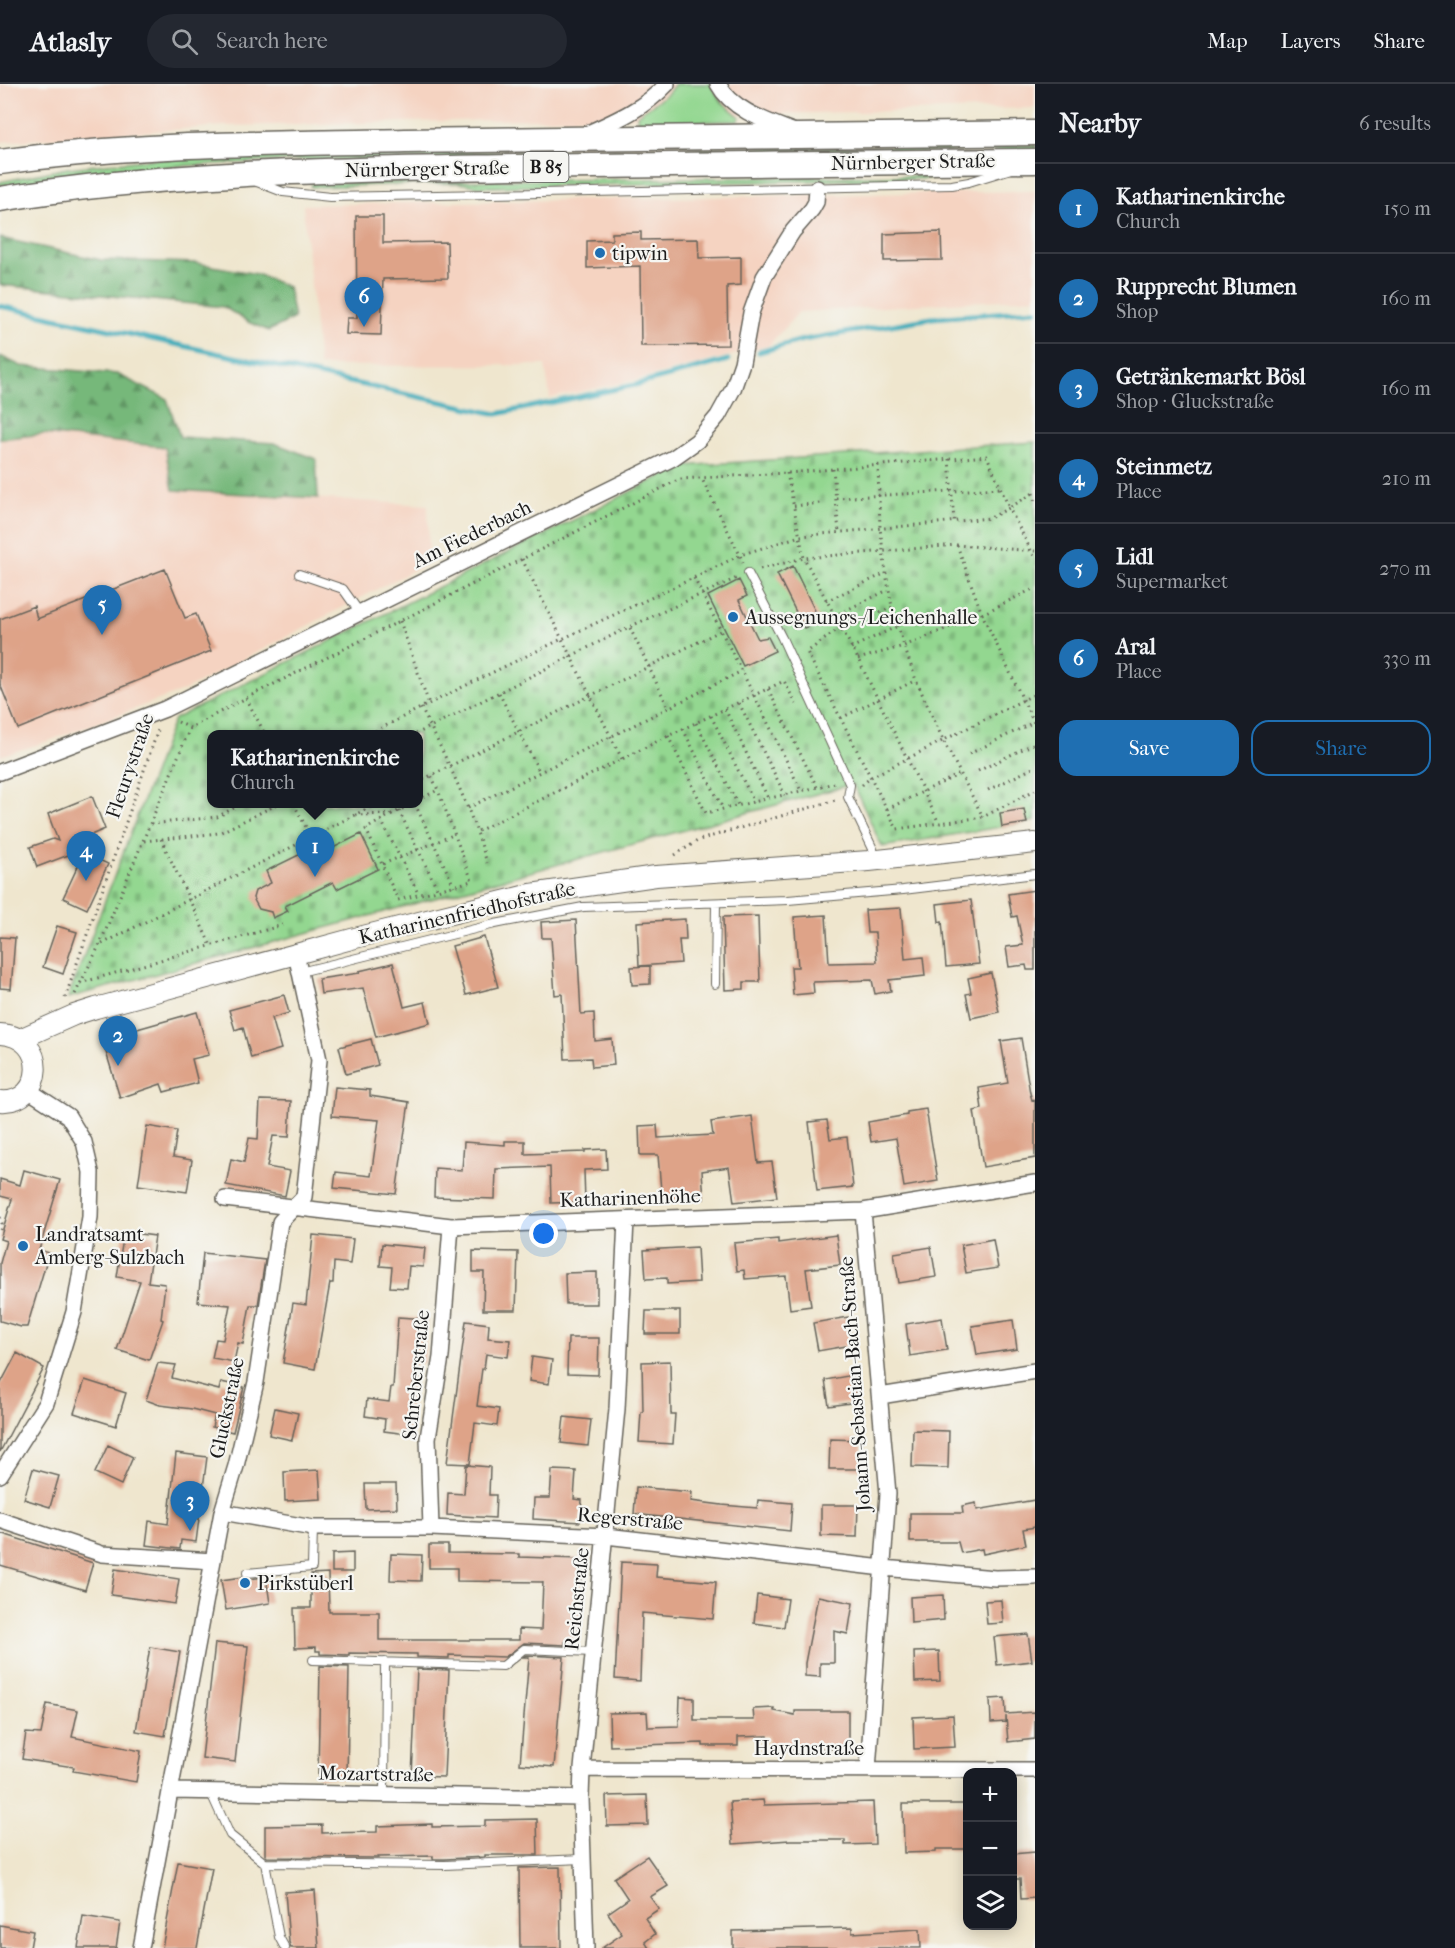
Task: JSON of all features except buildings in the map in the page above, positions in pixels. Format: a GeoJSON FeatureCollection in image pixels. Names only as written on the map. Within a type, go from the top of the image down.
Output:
{"type":"FeatureCollection","features":[{"type":"Feature","properties":{"kind":"main road","name":"Nürnberger Straße"},"geometry":{"type":"LineString","coordinates":[[0,162],[55,154],[196,145],[1035,133]]}},
{"type":"Feature","properties":{"kind":"main road","name":"Nürnberger Straße"},"geometry":{"type":"LineString","coordinates":[[0,199],[144,180],[245,174],[457,168],[1034,161]]}},
{"type":"Feature","properties":{"kind":"street"},"geometry":{"type":"LineString","coordinates":[[578,138],[624,117],[659,93],[667,84]]}},
{"type":"Feature","properties":{"kind":"street"},"geometry":{"type":"LineString","coordinates":[[718,84],[726,95],[744,110],[800,135]]}},
{"type":"Feature","properties":{"kind":"street","name":"Am Fiederbach"},"geometry":{"type":"LineString","coordinates":[[1,768],[165,709],[674,459],[697,441],[718,416],[733,389],[742,363],[751,313],[764,277],[793,231],[816,202],[817,188]]}},
{"type":"Feature","properties":{"kind":"street","name":"Katharinenfriedhofstraße"},"geometry":{"type":"LineString","coordinates":[[20,1039],[85,1012],[298,963],[531,894],[656,876],[869,861],[1035,843]]}},
{"type":"Feature","properties":{"kind":"street","name":"Gluckstraße"},"geometry":{"type":"LineString","coordinates":[[141,1948],[222,1512],[236,1466],[256,1382],[280,1222],[304,1197],[319,1060],[298,963]]}},
{"type":"Feature","properties":{"kind":"street"},"geometry":{"type":"LineString","coordinates":[[0,1034],[20,1039],[29,1047],[35,1057],[36,1069],[34,1080],[28,1090],[17,1099],[0,1101]]}},
{"type":"Feature","properties":{"kind":"street"},"geometry":{"type":"LineString","coordinates":[[0,1475],[46,1403],[74,1312],[90,1217],[91,1172],[84,1142],[68,1116],[28,1090]]}},
{"type":"Feature","properties":{"kind":"street","name":"Katharinenhöhe"},"geometry":{"type":"LineString","coordinates":[[225,1198],[451,1226],[863,1211],[1035,1183]]}},
{"type":"Feature","properties":{"kind":"street","name":"Johann-Sebastian-Bach-Straße"},"geometry":{"type":"LineString","coordinates":[[863,1211],[888,1494],[868,1769]]}},
{"type":"Feature","properties":{"kind":"street","name":"Reichstraße"},"geometry":{"type":"LineString","coordinates":[[586,1948],[582,1769],[617,1409],[626,1220]]}},
{"type":"Feature","properties":{"kind":"street","name":"Schreberstraße"},"geometry":{"type":"LineString","coordinates":[[431,1528],[428,1438],[441,1356],[451,1226]]}},
{"type":"Feature","properties":{"kind":"street"},"geometry":{"type":"LineString","coordinates":[[880,1396],[1035,1371]]}},
{"type":"Feature","properties":{"kind":"street","name":"Regerstraße"},"geometry":{"type":"LineString","coordinates":[[222,1512],[313,1528],[431,1528],[606,1536],[883,1568],[995,1578],[1035,1577]]}},
{"type":"Feature","properties":{"kind":"street"},"geometry":{"type":"LineString","coordinates":[[0,1520],[102,1554],[213,1561]]}},
{"type":"Feature","properties":{"kind":"street","name":"Haydnstraße"},"geometry":{"type":"LineString","coordinates":[[582,1769],[1035,1770]]}},
{"type":"Feature","properties":{"kind":"street","name":"Mozartstraße"},"geometry":{"type":"LineString","coordinates":[[170,1791],[581,1798]]}},
{"type":"Feature","properties":{"kind":"lane"},"geometry":{"type":"LineString","coordinates":[[245,174],[257,182],[283,192],[330,196],[817,188],[952,185],[988,177],[1034,161]]}},
{"type":"Feature","properties":{"kind":"lane"},"geometry":{"type":"LineString","coordinates":[[748,573],[782,638],[850,785],[849,797],[873,849]]}},
{"type":"Feature","properties":{"kind":"lane"},"geometry":{"type":"LineString","coordinates":[[299,574],[343,589],[360,613]]}},
{"type":"Feature","properties":{"kind":"lane"},"geometry":{"type":"LineString","coordinates":[[298,963],[583,908],[788,900],[903,890],[1035,874]]}},
{"type":"Feature","properties":{"kind":"lane"},"geometry":{"type":"LineString","coordinates":[[716,903],[716,984]]}},
{"type":"Feature","properties":{"kind":"lane"},"geometry":{"type":"LineString","coordinates":[[247,1573],[312,1567],[313,1528]]}},
{"type":"Feature","properties":{"kind":"lane"},"geometry":{"type":"LineString","coordinates":[[313,1660],[503,1666],[524,1649],[592,1652]]}},
{"type":"Feature","properties":{"kind":"lane"},"geometry":{"type":"LineString","coordinates":[[384,1795],[385,1662]]}},
{"type":"Feature","properties":{"kind":"lane"},"geometry":{"type":"LineString","coordinates":[[210,1791],[230,1835],[265,1863],[445,1865],[584,1859]]}},
{"type":"Feature","properties":{"kind":"lane"},"geometry":{"type":"LineString","coordinates":[[265,1863],[279,1936],[285,1948]]}},
{"type":"Feature","properties":{"kind":"path"},"geometry":{"type":"LineString","coordinates":[[74,997],[100,945],[190,728],[680,479],[787,473],[987,456],[1009,508],[1035,558]]}},
{"type":"Feature","properties":{"kind":"path"},"geometry":{"type":"LineString","coordinates":[[949,459],[954,521]]}},
{"type":"Feature","properties":{"kind":"path"},"geometry":{"type":"LineString","coordinates":[[878,465],[880,528],[892,607],[916,680],[943,740],[983,817]]}},
{"type":"Feature","properties":{"kind":"path"},"geometry":{"type":"LineString","coordinates":[[833,469],[839,532]]}},
{"type":"Feature","properties":{"kind":"path"},"geometry":{"type":"LineString","coordinates":[[787,473],[804,558],[858,658],[939,823]]}},
{"type":"Feature","properties":{"kind":"path"},"geometry":{"type":"LineString","coordinates":[[702,479],[748,573]]}},
{"type":"Feature","properties":{"kind":"path"},"geometry":{"type":"LineString","coordinates":[[836,498],[1001,488]]}},
{"type":"Feature","properties":{"kind":"path"},"geometry":{"type":"LineString","coordinates":[[379,730],[421,707],[740,555],[800,536],[990,518],[1034,493],[1035,504]]}},
{"type":"Feature","properties":{"kind":"path"},"geometry":{"type":"LineString","coordinates":[[794,506],[820,503]]}},
{"type":"Feature","properties":{"kind":"path"},"geometry":{"type":"LineString","coordinates":[[423,731],[629,627],[748,573],[804,558],[957,545],[1033,551]]}},
{"type":"Feature","properties":{"kind":"path"},"geometry":{"type":"LineString","coordinates":[[957,545],[982,614],[1034,724],[969,754]]}},
{"type":"Feature","properties":{"kind":"path"},"geometry":{"type":"LineString","coordinates":[[522,559],[622,759]]}},
{"type":"Feature","properties":{"kind":"path"},"geometry":{"type":"LineString","coordinates":[[826,601],[886,573]]}},
{"type":"Feature","properties":{"kind":"path"},"geometry":{"type":"LineString","coordinates":[[694,578],[755,695],[801,791]]}},
{"type":"Feature","properties":{"kind":"path"},"geometry":{"type":"LineString","coordinates":[[858,658],[904,646],[982,614],[1035,588]]}},
{"type":"Feature","properties":{"kind":"path"},"geometry":{"type":"LineString","coordinates":[[834,616],[888,590]]}},
{"type":"Feature","properties":{"kind":"path"},"geometry":{"type":"LineString","coordinates":[[892,607],[841,630],[807,652],[897,829],[983,817],[1035,790]]}},
{"type":"Feature","properties":{"kind":"path"},"geometry":{"type":"LineString","coordinates":[[400,621],[429,704]]}},
{"type":"Feature","properties":{"kind":"path"},"geometry":{"type":"LineString","coordinates":[[851,648],[898,626]]}},
{"type":"Feature","properties":{"kind":"path"},"geometry":{"type":"LineString","coordinates":[[629,627],[668,707]]}},
{"type":"Feature","properties":{"kind":"path"},"geometry":{"type":"LineString","coordinates":[[423,779],[720,631]]}},
{"type":"Feature","properties":{"kind":"path"},"geometry":{"type":"LineString","coordinates":[[468,808],[742,671]]}},
{"type":"Feature","properties":{"kind":"path"},"geometry":{"type":"LineString","coordinates":[[841,718],[916,680]]}},
{"type":"Feature","properties":{"kind":"path"},"geometry":{"type":"LineString","coordinates":[[478,831],[784,681],[800,712]]}},
{"type":"Feature","properties":{"kind":"path"},"geometry":{"type":"LineString","coordinates":[[768,689],[817,787]]}},
{"type":"Feature","properties":{"kind":"path"},"geometry":{"type":"LineString","coordinates":[[499,692],[539,771]]}},
{"type":"Feature","properties":{"kind":"path"},"geometry":{"type":"LineString","coordinates":[[672,857],[699,840],[849,797],[871,777],[1035,694]]}},
{"type":"Feature","properties":{"kind":"path"},"geometry":{"type":"LineString","coordinates":[[246,698],[262,730]]}},
{"type":"Feature","properties":{"kind":"path"},"geometry":{"type":"LineString","coordinates":[[739,703],[785,795]]}},
{"type":"Feature","properties":{"kind":"path"},"geometry":{"type":"LineString","coordinates":[[421,707],[478,831],[487,863]]}},
{"type":"Feature","properties":{"kind":"path","name":"Fleurystraße"},"geometry":{"type":"LineString","coordinates":[[72,1001],[63,1003],[165,709]]}},
{"type":"Feature","properties":{"kind":"path"},"geometry":{"type":"LineString","coordinates":[[725,709],[768,798]]}},
{"type":"Feature","properties":{"kind":"path"},"geometry":{"type":"LineString","coordinates":[[711,716],[754,802]]}},
{"type":"Feature","properties":{"kind":"path"},"geometry":{"type":"LineString","coordinates":[[696,723],[738,806]]}},
{"type":"Feature","properties":{"kind":"path"},"geometry":{"type":"LineString","coordinates":[[683,729],[723,809]]}},
{"type":"Feature","properties":{"kind":"path"},"geometry":{"type":"LineString","coordinates":[[668,736],[706,813],[838,783]]}},
{"type":"Feature","properties":{"kind":"path"},"geometry":{"type":"LineString","coordinates":[[978,771],[1035,743]]}},
{"type":"Feature","properties":{"kind":"path"},"geometry":{"type":"LineString","coordinates":[[988,789],[1035,767]]}},
{"type":"Feature","properties":{"kind":"path"},"geometry":{"type":"LineString","coordinates":[[887,809],[960,774]]}},
{"type":"Feature","properties":{"kind":"path"},"geometry":{"type":"LineString","coordinates":[[405,808],[366,829],[398,900],[472,881],[431,775]]}},
{"type":"Feature","properties":{"kind":"path"},"geometry":{"type":"LineString","coordinates":[[423,798],[438,790]]}},
{"type":"Feature","properties":{"kind":"path"},"geometry":{"type":"LineString","coordinates":[[151,824],[217,817],[234,808]]}},
{"type":"Feature","properties":{"kind":"path"},"geometry":{"type":"LineString","coordinates":[[144,841],[219,833],[270,808]]}},
{"type":"Feature","properties":{"kind":"path"},"geometry":{"type":"LineString","coordinates":[[296,808],[311,837]]}},
{"type":"Feature","properties":{"kind":"path"},"geometry":{"type":"LineString","coordinates":[[100,945],[368,808]]}},
{"type":"Feature","properties":{"kind":"path"},"geometry":{"type":"LineString","coordinates":[[416,808],[454,886]]}},
{"type":"Feature","properties":{"kind":"path"},"geometry":{"type":"LineString","coordinates":[[399,811],[438,890]]}},
{"type":"Feature","properties":{"kind":"path"},"geometry":{"type":"LineString","coordinates":[[353,815],[392,814]]}},
{"type":"Feature","properties":{"kind":"path"},"geometry":{"type":"LineString","coordinates":[[381,820],[419,895]]}},
{"type":"Feature","properties":{"kind":"path"},"geometry":{"type":"LineString","coordinates":[[382,864],[453,835]]}},
{"type":"Feature","properties":{"kind":"path"},"geometry":{"type":"LineString","coordinates":[[161,838],[211,946]]}},
{"type":"Feature","properties":{"kind":"path"},"geometry":{"type":"LineString","coordinates":[[80,983],[283,925]]}},
{"type":"Feature","properties":{"kind":"path"},"geometry":{"type":"LineString","coordinates":[[0,1217],[2,1224],[0,1230]]}},
{"type":"Feature","properties":{"kind":"shaded area"},"geometry":{"type":"Polygon","coordinates":[[[0,84],[1035,84],[1035,108],[224,126],[0,142],[0,84]]]}},
{"type":"Feature","properties":{"kind":"shaded area"},"geometry":{"type":"Polygon","coordinates":[[[1035,191],[1035,298],[799,312],[768,346],[644,378],[550,398],[545,365],[319,366],[303,205],[1035,191]]]}},
{"type":"Feature","properties":{"kind":"shaded area"},"geometry":{"type":"Polygon","coordinates":[[[0,415],[165,447],[174,490],[428,505],[429,562],[185,690],[43,743],[0,756],[0,415]]]}},
{"type":"Feature","properties":{"kind":"green space"},"geometry":{"type":"Polygon","coordinates":[[[675,84],[710,84],[722,102],[740,117],[738,121],[638,123],[637,115],[667,94],[675,84]]]}},
{"type":"Feature","properties":{"kind":"green space"},"geometry":{"type":"Polygon","coordinates":[[[1035,145],[1035,150],[299,160],[159,167],[0,186],[0,182],[68,168],[154,159],[299,154],[1035,145]]]}},
{"type":"Feature","properties":{"kind":"green space"},"geometry":{"type":"Polygon","coordinates":[[[966,175],[963,178],[482,187],[459,183],[311,187],[312,183],[966,175]]]}},
{"type":"Feature","properties":{"kind":"green space"},"geometry":{"type":"Polygon","coordinates":[[[0,238],[101,260],[196,263],[257,274],[288,287],[294,318],[269,331],[248,322],[224,307],[0,285],[0,238]]]}},
{"type":"Feature","properties":{"kind":"green space"},"geometry":{"type":"Polygon","coordinates":[[[0,356],[21,366],[117,374],[167,399],[180,437],[274,443],[316,459],[318,498],[173,490],[165,447],[43,434],[0,439],[0,356]]]}},
{"type":"Feature","properties":{"kind":"green space"},"geometry":{"type":"Polygon","coordinates":[[[1035,442],[1035,821],[882,847],[853,784],[68,998],[174,719],[682,466],[1035,442]]]}},
{"type":"Feature","properties":{"kind":"waterway"},"geometry":{"type":"LineString","coordinates":[[0,306],[497,414],[635,385],[728,360]]}},
{"type":"Feature","properties":{"kind":"waterway"},"geometry":{"type":"LineString","coordinates":[[759,352],[803,340],[932,318],[1035,310]]}},
{"type":"Feature","properties":{"kind":"place","name":"tipwin"},"geometry":{"type":"Point","coordinates":[600,253]}},
{"type":"Feature","properties":{"kind":"place","name":"Aral"},"geometry":{"type":"Point","coordinates":[364,327]}},
{"type":"Feature","properties":{"kind":"place","name":"Aussegnungs-/Leichenhalle"},"geometry":{"type":"Point","coordinates":[733,617]}},
{"type":"Feature","properties":{"kind":"place","name":"Lidl"},"geometry":{"type":"Point","coordinates":[102,635]}},
{"type":"Feature","properties":{"kind":"place","name":"Katharinenkirche"},"geometry":{"type":"Point","coordinates":[315,877]}},
{"type":"Feature","properties":{"kind":"place","name":"Steinmetz"},"geometry":{"type":"Point","coordinates":[86,881]}},
{"type":"Feature","properties":{"kind":"place","name":"Rupprecht Blumen"},"geometry":{"type":"Point","coordinates":[118,1066]}},
{"type":"Feature","properties":{"kind":"place","name":"Landratsamt Amberg-Sulzbach"},"geometry":{"type":"Point","coordinates":[23,1246]}},
{"type":"Feature","properties":{"kind":"place","name":"Getränkemarkt Bösl"},"geometry":{"type":"Point","coordinates":[190,1531]}},
{"type":"Feature","properties":{"kind":"place","name":"Pirkstüberl"},"geometry":{"type":"Point","coordinates":[245,1583]}}]}
